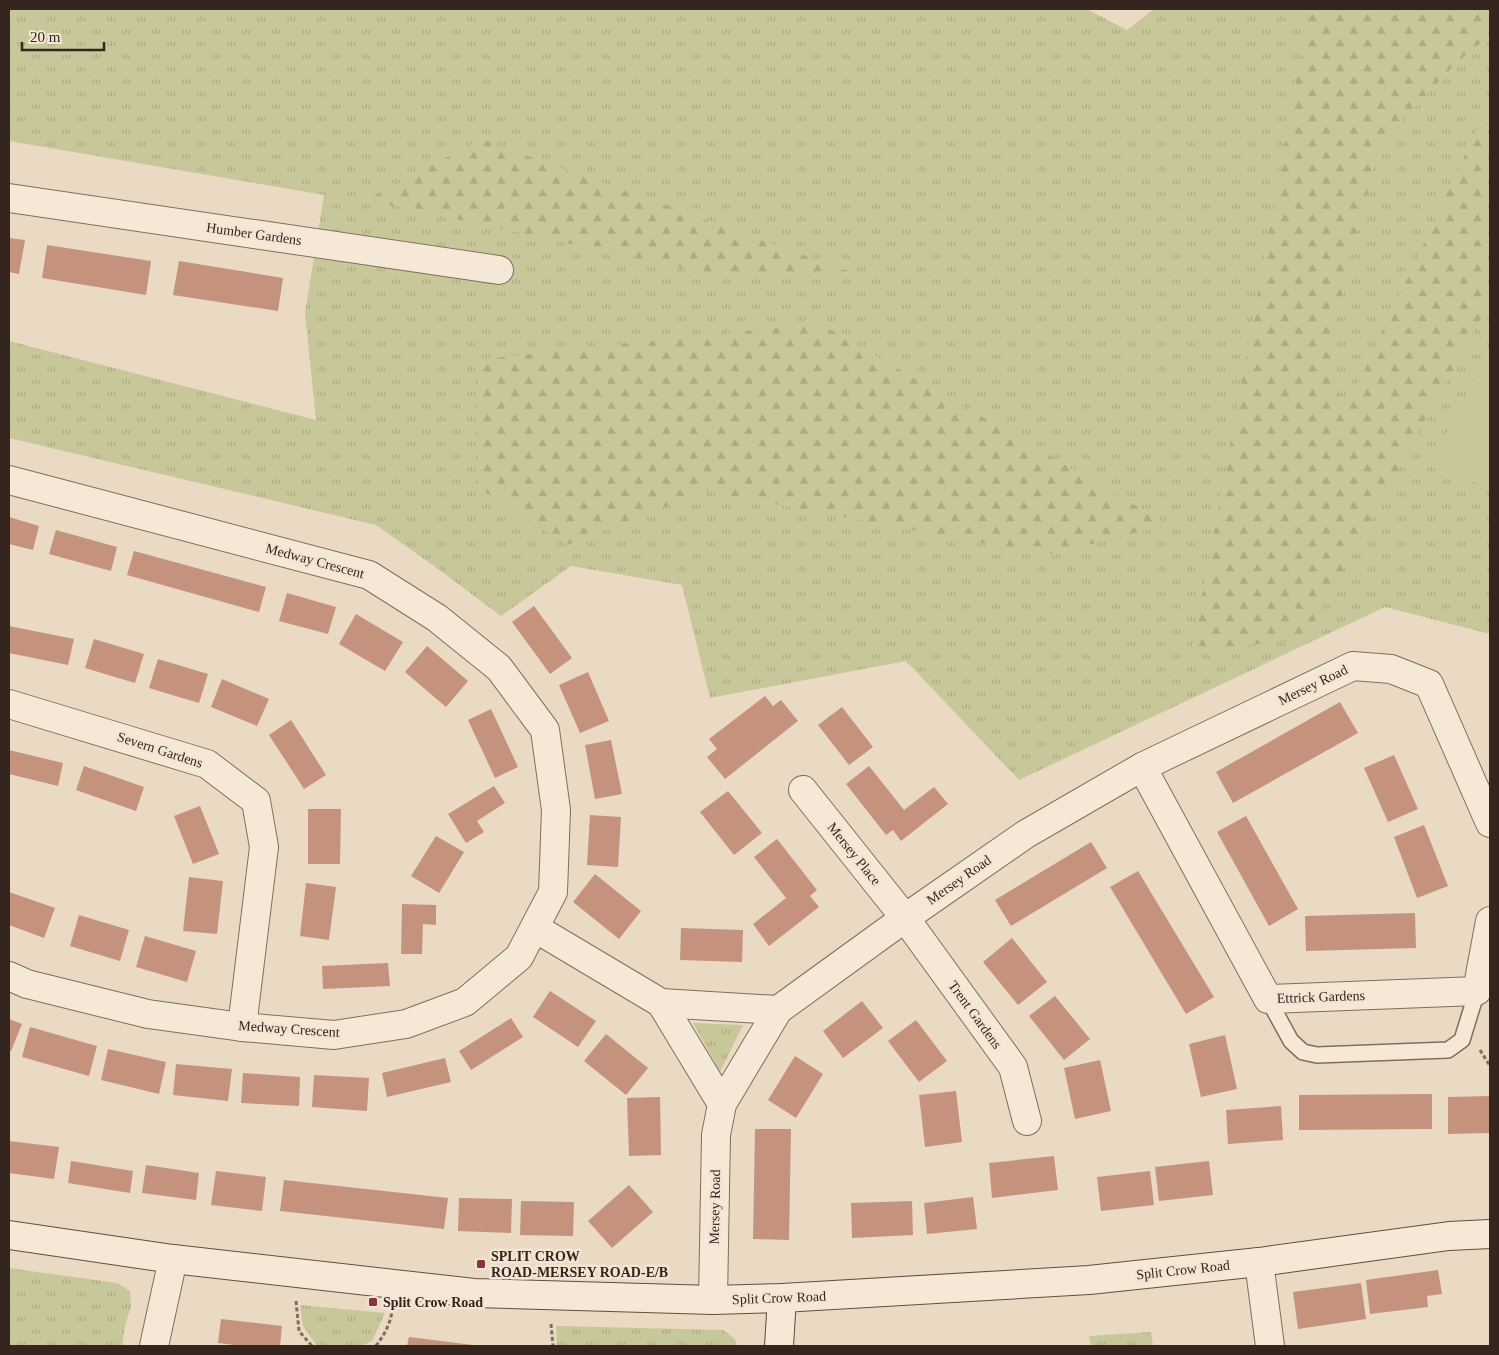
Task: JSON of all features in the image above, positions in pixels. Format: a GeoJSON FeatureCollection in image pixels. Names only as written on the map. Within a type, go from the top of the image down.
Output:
{"type":"FeatureCollection","features":[{"type":"Feature","properties":{"kind":"street","name":"Humber Gardens"},"geometry":{"type":"LineString","coordinates":[[9,198],[500,270]]}},
{"type":"Feature","properties":{"kind":"street","name":"Medway Crescent"},"geometry":{"type":"LineString","coordinates":[[9,480],[369,575],[437,618],[500,668],[545,730],[556,810],[553,892],[519,957],[465,1002],[406,1024],[334,1035],[242,1027],[148,1014],[27,984],[9,976]]}},
{"type":"Feature","properties":{"kind":"street","name":"Mersey Road"},"geometry":{"type":"LineString","coordinates":[[713,1300],[716,1135],[722,1104],[778,1010],[905,918],[1026,834],[1142,767],[1353,666],[1391,669],[1429,684],[1490,823]]}},
{"type":"Feature","properties":{"kind":"street","name":"Severn Gardens"},"geometry":{"type":"LineString","coordinates":[[9,704],[208,764],[256,801],[264,847],[242,1027]]}},
{"type":"Feature","properties":{"kind":"street","name":"Ettrick Gardens"},"geometry":{"type":"LineString","coordinates":[[1142,767],[1268,999],[1477,991]]}},
{"type":"Feature","properties":{"kind":"street","name":"Mersey Place"},"geometry":{"type":"LineString","coordinates":[[803,790],[905,918]]}},
{"type":"Feature","properties":{"kind":"street","name":"Trent Gardens"},"geometry":{"type":"LineString","coordinates":[[905,918],[1012,1067],[1026,1121]]}},
{"type":"Feature","properties":{"kind":"street"},"geometry":{"type":"LineString","coordinates":[[1477,991],[1490,921]]}},
{"type":"Feature","properties":{"kind":"street"},"geometry":{"type":"LineString","coordinates":[[535,928],[661,1003],[778,1010]]}},
{"type":"Feature","properties":{"kind":"street"},"geometry":{"type":"LineString","coordinates":[[661,1003],[722,1104]]}},
{"type":"Feature","properties":{"kind":"street","name":"Split Crow Road"},"geometry":{"type":"LineString","coordinates":[[9,1235],[173,1259],[474,1293],[713,1300],[782,1298],[1089,1280],[1259,1262],[1449,1236],[1490,1234]]}},
{"type":"Feature","properties":{"kind":"street"},"geometry":{"type":"LineString","coordinates":[[154,1346],[173,1259]]}},
{"type":"Feature","properties":{"kind":"street"},"geometry":{"type":"LineString","coordinates":[[1259,1262],[1270,1346]]}},
{"type":"Feature","properties":{"kind":"street"},"geometry":{"type":"LineString","coordinates":[[779,1346],[782,1298]]}},
{"type":"Feature","properties":{"kind":"lane"},"geometry":{"type":"LineString","coordinates":[[1268,999],[1291,1041],[1303,1052],[1317,1055],[1448,1050],[1462,1040],[1477,991]]}},
{"type":"Feature","properties":{"kind":"path"},"geometry":{"type":"LineString","coordinates":[[294,1273],[299,1331],[312,1346]]}},
{"type":"Feature","properties":{"kind":"path"},"geometry":{"type":"LineString","coordinates":[[376,1346],[384,1336],[391,1320],[396,1284]]}},
{"type":"Feature","properties":{"kind":"green space"},"geometry":{"type":"Polygon","coordinates":[[[9,9],[1087,9],[1127,30],[1154,9],[1490,9],[1490,634],[1385,607],[1019,780],[906,661],[710,698],[682,585],[571,566],[501,616],[376,525],[9,438],[9,341],[316,420],[305,313],[324,195],[9,141],[9,9]]]}},
{"type":"Feature","properties":{"kind":"green space"},"geometry":{"type":"Polygon","coordinates":[[[1310,9],[1490,9],[1490,36],[1456,63],[1379,146],[1328,350],[1344,414],[1485,112],[1490,112],[1490,302],[1305,639],[1192,651],[1310,9]]]}},
{"type":"Feature","properties":{"kind":"green space"},"geometry":{"type":"Polygon","coordinates":[[[481,139],[856,274],[720,276],[367,200],[481,139]]]}},
{"type":"Feature","properties":{"kind":"green space"},"geometry":{"type":"Polygon","coordinates":[[[819,323],[1169,525],[1046,555],[706,491],[567,545],[476,486],[476,360],[819,323]]]}},
{"type":"Feature","properties":{"kind":"green space"},"geometry":{"type":"Polygon","coordinates":[[[1490,346],[1490,488],[1430,466],[1490,346]]]}},
{"type":"Feature","properties":{"kind":"green space"},"geometry":{"type":"Polygon","coordinates":[[[693,1023],[743,1025],[720,1072],[693,1023]]]}},
{"type":"Feature","properties":{"kind":"green space"},"geometry":{"type":"Polygon","coordinates":[[[9,1268],[117,1283],[130,1291],[131,1306],[122,1346],[9,1346],[9,1268]]]}},
{"type":"Feature","properties":{"kind":"green space"},"geometry":{"type":"Polygon","coordinates":[[[300,1305],[385,1313],[372,1341],[361,1346],[317,1346],[303,1326],[300,1305]]]}},
{"type":"Feature","properties":{"kind":"green space"},"geometry":{"type":"Polygon","coordinates":[[[556,1326],[723,1330],[735,1339],[737,1346],[557,1346],[556,1326]]]}},
{"type":"Feature","properties":{"kind":"green space"},"geometry":{"type":"Polygon","coordinates":[[[1151,1332],[1153,1346],[1091,1346],[1089,1336],[1151,1332]]]}},
{"type":"Feature","properties":{"kind":"building"},"geometry":{"type":"Polygon","coordinates":[[[9,238],[25,240],[19,274],[9,272],[9,238]]]}},
{"type":"Feature","properties":{"kind":"building"},"geometry":{"type":"Polygon","coordinates":[[[47,245],[151,261],[146,295],[42,278],[47,245]]]}},
{"type":"Feature","properties":{"kind":"building"},"geometry":{"type":"Polygon","coordinates":[[[179,261],[283,278],[278,311],[173,295],[179,261]]]}},
{"type":"Feature","properties":{"kind":"building"},"geometry":{"type":"Polygon","coordinates":[[[9,517],[39,526],[33,550],[9,544],[9,517]]]}},
{"type":"Feature","properties":{"kind":"building"},"geometry":{"type":"Polygon","coordinates":[[[56,530],[117,547],[111,571],[49,554],[56,530]]]}},
{"type":"Feature","properties":{"kind":"building"},"geometry":{"type":"Polygon","coordinates":[[[134,551],[266,587],[259,612],[127,575],[134,551]]]}},
{"type":"Feature","properties":{"kind":"building"},"geometry":{"type":"Polygon","coordinates":[[[287,593],[336,607],[328,634],[279,621],[287,593]]]}},
{"type":"Feature","properties":{"kind":"building"},"geometry":{"type":"Polygon","coordinates":[[[534,606],[572,658],[550,674],[512,622],[534,606]]]}},
{"type":"Feature","properties":{"kind":"building"},"geometry":{"type":"Polygon","coordinates":[[[356,614],[403,642],[385,671],[339,644],[356,614]]]}},
{"type":"Feature","properties":{"kind":"building"},"geometry":{"type":"Polygon","coordinates":[[[9,626],[74,639],[68,665],[9,653],[9,626]]]}},
{"type":"Feature","properties":{"kind":"building"},"geometry":{"type":"Polygon","coordinates":[[[94,639],[144,654],[135,683],[85,668],[94,639]]]}},
{"type":"Feature","properties":{"kind":"building"},"geometry":{"type":"Polygon","coordinates":[[[427,646],[468,681],[446,707],[405,672],[427,646]]]}},
{"type":"Feature","properties":{"kind":"building"},"geometry":{"type":"Polygon","coordinates":[[[158,659],[208,674],[199,703],[149,688],[158,659]]]}},
{"type":"Feature","properties":{"kind":"building"},"geometry":{"type":"Polygon","coordinates":[[[588,672],[609,721],[580,733],[559,685],[588,672]]]}},
{"type":"Feature","properties":{"kind":"building"},"geometry":{"type":"Polygon","coordinates":[[[222,679],[269,699],[257,726],[211,707],[222,679]]]}},
{"type":"Feature","properties":{"kind":"building"},"geometry":{"type":"Polygon","coordinates":[[[765,696],[773,706],[781,700],[798,721],[725,779],[707,757],[717,749],[709,739],[765,696]]]}},
{"type":"Feature","properties":{"kind":"building"},"geometry":{"type":"Polygon","coordinates":[[[1340,702],[1358,733],[1233,803],[1216,772],[1340,702]]]}},
{"type":"Feature","properties":{"kind":"building"},"geometry":{"type":"Polygon","coordinates":[[[842,707],[873,747],[849,765],[818,725],[842,707]]]}},
{"type":"Feature","properties":{"kind":"building"},"geometry":{"type":"Polygon","coordinates":[[[491,709],[518,767],[495,778],[468,720],[491,709]]]}},
{"type":"Feature","properties":{"kind":"building"},"geometry":{"type":"Polygon","coordinates":[[[291,720],[326,775],[304,789],[269,735],[291,720]]]}},
{"type":"Feature","properties":{"kind":"building"},"geometry":{"type":"Polygon","coordinates":[[[611,740],[622,794],[595,799],[585,745],[611,740]]]}},
{"type":"Feature","properties":{"kind":"building"},"geometry":{"type":"Polygon","coordinates":[[[9,750],[63,763],[58,786],[9,774],[9,750]]]}},
{"type":"Feature","properties":{"kind":"building"},"geometry":{"type":"Polygon","coordinates":[[[1394,755],[1418,809],[1388,822],[1364,768],[1394,755]]]}},
{"type":"Feature","properties":{"kind":"building"},"geometry":{"type":"Polygon","coordinates":[[[84,766],[144,787],[136,811],[76,790],[84,766]]]}},
{"type":"Feature","properties":{"kind":"building"},"geometry":{"type":"Polygon","coordinates":[[[869,766],[904,810],[934,787],[948,804],[901,841],[893,830],[886,835],[846,784],[869,766]]]}},
{"type":"Feature","properties":{"kind":"building"},"geometry":{"type":"Polygon","coordinates":[[[494,786],[505,803],[477,821],[484,832],[466,843],[448,814],[494,786]]]}},
{"type":"Feature","properties":{"kind":"building"},"geometry":{"type":"Polygon","coordinates":[[[728,791],[762,833],[734,855],[700,812],[728,791]]]}},
{"type":"Feature","properties":{"kind":"building"},"geometry":{"type":"Polygon","coordinates":[[[200,806],[219,854],[193,864],[174,816],[200,806]]]}},
{"type":"Feature","properties":{"kind":"building"},"geometry":{"type":"Polygon","coordinates":[[[308,809],[341,809],[340,864],[308,864],[308,809]]]}},
{"type":"Feature","properties":{"kind":"building"},"geometry":{"type":"Polygon","coordinates":[[[590,815],[621,817],[618,867],[587,865],[590,815]]]}},
{"type":"Feature","properties":{"kind":"building"},"geometry":{"type":"Polygon","coordinates":[[[1246,816],[1298,909],[1269,926],[1217,832],[1246,816]]]}},
{"type":"Feature","properties":{"kind":"building"},"geometry":{"type":"Polygon","coordinates":[[[1424,825],[1448,886],[1417,898],[1394,837],[1424,825]]]}},
{"type":"Feature","properties":{"kind":"building"},"geometry":{"type":"Polygon","coordinates":[[[436,836],[464,852],[439,893],[411,876],[436,836]]]}},
{"type":"Feature","properties":{"kind":"building"},"geometry":{"type":"Polygon","coordinates":[[[777,839],[817,890],[810,896],[819,907],[769,946],[753,924],[786,898],[754,857],[777,839]]]}},
{"type":"Feature","properties":{"kind":"building"},"geometry":{"type":"Polygon","coordinates":[[[1091,842],[1107,868],[1011,926],[995,900],[1091,842]]]}},
{"type":"Feature","properties":{"kind":"building"},"geometry":{"type":"Polygon","coordinates":[[[1138,871],[1214,997],[1186,1014],[1110,887],[1138,871]]]}},
{"type":"Feature","properties":{"kind":"building"},"geometry":{"type":"Polygon","coordinates":[[[595,874],[641,911],[619,939],[573,902],[595,874]]]}},
{"type":"Feature","properties":{"kind":"building"},"geometry":{"type":"Polygon","coordinates":[[[189,877],[223,881],[217,934],[183,931],[189,877]]]}},
{"type":"Feature","properties":{"kind":"building"},"geometry":{"type":"Polygon","coordinates":[[[306,883],[336,887],[329,940],[300,936],[306,883]]]}},
{"type":"Feature","properties":{"kind":"building"},"geometry":{"type":"Polygon","coordinates":[[[9,892],[55,908],[44,938],[9,925],[9,892]]]}},
{"type":"Feature","properties":{"kind":"building"},"geometry":{"type":"Polygon","coordinates":[[[402,904],[436,905],[436,925],[423,924],[422,954],[401,954],[402,904]]]}},
{"type":"Feature","properties":{"kind":"building"},"geometry":{"type":"Polygon","coordinates":[[[1415,913],[1416,948],[1306,951],[1305,916],[1415,913]]]}},
{"type":"Feature","properties":{"kind":"building"},"geometry":{"type":"Polygon","coordinates":[[[79,915],[129,930],[120,961],[70,946],[79,915]]]}},
{"type":"Feature","properties":{"kind":"building"},"geometry":{"type":"Polygon","coordinates":[[[681,928],[743,930],[742,962],[680,960],[681,928]]]}},
{"type":"Feature","properties":{"kind":"building"},"geometry":{"type":"Polygon","coordinates":[[[145,936],[196,951],[187,982],[136,967],[145,936]]]}},
{"type":"Feature","properties":{"kind":"building"},"geometry":{"type":"Polygon","coordinates":[[[1012,938],[1047,982],[1018,1005],[983,962],[1012,938]]]}},
{"type":"Feature","properties":{"kind":"building"},"geometry":{"type":"Polygon","coordinates":[[[388,963],[390,986],[323,989],[322,966],[388,963]]]}},
{"type":"Feature","properties":{"kind":"building"},"geometry":{"type":"Polygon","coordinates":[[[550,991],[596,1021],[578,1047],[533,1017],[550,991]]]}},
{"type":"Feature","properties":{"kind":"building"},"geometry":{"type":"Polygon","coordinates":[[[1055,996],[1090,1039],[1064,1060],[1029,1016],[1055,996]]]}},
{"type":"Feature","properties":{"kind":"building"},"geometry":{"type":"Polygon","coordinates":[[[862,1001],[883,1028],[843,1058],[823,1031],[862,1001]]]}},
{"type":"Feature","properties":{"kind":"building"},"geometry":{"type":"Polygon","coordinates":[[[511,1018],[523,1037],[471,1070],[459,1051],[511,1018]]]}},
{"type":"Feature","properties":{"kind":"building"},"geometry":{"type":"Polygon","coordinates":[[[9,1019],[22,1024],[11,1051],[9,1050],[9,1019]]]}},
{"type":"Feature","properties":{"kind":"building"},"geometry":{"type":"Polygon","coordinates":[[[916,1020],[947,1061],[919,1082],[888,1041],[916,1020]]]}},
{"type":"Feature","properties":{"kind":"building"},"geometry":{"type":"Polygon","coordinates":[[[30,1027],[97,1046],[89,1076],[22,1057],[30,1027]]]}},
{"type":"Feature","properties":{"kind":"building"},"geometry":{"type":"Polygon","coordinates":[[[606,1034],[648,1068],[626,1095],[584,1061],[606,1034]]]}},
{"type":"Feature","properties":{"kind":"building"},"geometry":{"type":"Polygon","coordinates":[[[1225,1035],[1237,1089],[1201,1097],[1189,1044],[1225,1035]]]}},
{"type":"Feature","properties":{"kind":"building"},"geometry":{"type":"Polygon","coordinates":[[[108,1049],[166,1062],[159,1094],[101,1080],[108,1049]]]}},
{"type":"Feature","properties":{"kind":"building"},"geometry":{"type":"Polygon","coordinates":[[[795,1056],[823,1074],[796,1118],[768,1100],[795,1056]]]}},
{"type":"Feature","properties":{"kind":"building"},"geometry":{"type":"Polygon","coordinates":[[[445,1058],[451,1082],[387,1097],[382,1073],[445,1058]]]}},
{"type":"Feature","properties":{"kind":"building"},"geometry":{"type":"Polygon","coordinates":[[[1100,1060],[1111,1111],[1075,1119],[1064,1068],[1100,1060]]]}},
{"type":"Feature","properties":{"kind":"building"},"geometry":{"type":"Polygon","coordinates":[[[176,1064],[232,1069],[228,1101],[173,1095],[176,1064]]]}},
{"type":"Feature","properties":{"kind":"building"},"geometry":{"type":"Polygon","coordinates":[[[243,1073],[300,1077],[299,1106],[241,1103],[243,1073]]]}},
{"type":"Feature","properties":{"kind":"building"},"geometry":{"type":"Polygon","coordinates":[[[314,1075],[369,1078],[367,1111],[312,1107],[314,1075]]]}},
{"type":"Feature","properties":{"kind":"building"},"geometry":{"type":"Polygon","coordinates":[[[956,1091],[962,1142],[925,1147],[919,1095],[956,1091]]]}},
{"type":"Feature","properties":{"kind":"building"},"geometry":{"type":"Polygon","coordinates":[[[1432,1094],[1432,1129],[1299,1130],[1299,1095],[1432,1094]]]}},
{"type":"Feature","properties":{"kind":"building"},"geometry":{"type":"Polygon","coordinates":[[[1490,1096],[1490,1133],[1448,1134],[1448,1097],[1490,1096]]]}},
{"type":"Feature","properties":{"kind":"building"},"geometry":{"type":"Polygon","coordinates":[[[660,1097],[661,1155],[629,1156],[627,1098],[660,1097]]]}},
{"type":"Feature","properties":{"kind":"building"},"geometry":{"type":"Polygon","coordinates":[[[1281,1106],[1283,1140],[1228,1144],[1226,1110],[1281,1106]]]}},
{"type":"Feature","properties":{"kind":"building"},"geometry":{"type":"Polygon","coordinates":[[[755,1129],[791,1129],[789,1240],[753,1239],[755,1129]]]}},
{"type":"Feature","properties":{"kind":"building"},"geometry":{"type":"Polygon","coordinates":[[[9,1141],[59,1147],[54,1179],[9,1173],[9,1141]]]}},
{"type":"Feature","properties":{"kind":"building"},"geometry":{"type":"Polygon","coordinates":[[[1054,1156],[1058,1190],[992,1198],[989,1163],[1054,1156]]]}},
{"type":"Feature","properties":{"kind":"building"},"geometry":{"type":"Polygon","coordinates":[[[71,1161],[133,1171],[130,1193],[68,1183],[71,1161]]]}},
{"type":"Feature","properties":{"kind":"building"},"geometry":{"type":"Polygon","coordinates":[[[1209,1161],[1213,1195],[1159,1201],[1155,1167],[1209,1161]]]}},
{"type":"Feature","properties":{"kind":"building"},"geometry":{"type":"Polygon","coordinates":[[[146,1165],[199,1173],[196,1200],[142,1193],[146,1165]]]}},
{"type":"Feature","properties":{"kind":"building"},"geometry":{"type":"Polygon","coordinates":[[[216,1171],[266,1177],[262,1211],[211,1205],[216,1171]]]}},
{"type":"Feature","properties":{"kind":"building"},"geometry":{"type":"Polygon","coordinates":[[[1150,1171],[1154,1205],[1101,1211],[1097,1177],[1150,1171]]]}},
{"type":"Feature","properties":{"kind":"building"},"geometry":{"type":"Polygon","coordinates":[[[284,1180],[448,1198],[444,1229],[280,1211],[284,1180]]]}},
{"type":"Feature","properties":{"kind":"building"},"geometry":{"type":"Polygon","coordinates":[[[629,1185],[653,1212],[612,1248],[588,1221],[629,1185]]]}},
{"type":"Feature","properties":{"kind":"building"},"geometry":{"type":"Polygon","coordinates":[[[973,1197],[977,1229],[927,1234],[924,1203],[973,1197]]]}},
{"type":"Feature","properties":{"kind":"building"},"geometry":{"type":"Polygon","coordinates":[[[459,1198],[512,1199],[511,1233],[458,1231],[459,1198]]]}},
{"type":"Feature","properties":{"kind":"building"},"geometry":{"type":"Polygon","coordinates":[[[521,1201],[574,1202],[573,1236],[520,1235],[521,1201]]]}},
{"type":"Feature","properties":{"kind":"building"},"geometry":{"type":"Polygon","coordinates":[[[912,1201],[913,1235],[852,1238],[851,1203],[912,1201]]]}},
{"type":"Feature","properties":{"kind":"building"},"geometry":{"type":"Polygon","coordinates":[[[1438,1270],[1442,1294],[1427,1296],[1428,1307],[1370,1314],[1366,1280],[1438,1270]]]}},
{"type":"Feature","properties":{"kind":"building"},"geometry":{"type":"Polygon","coordinates":[[[1361,1283],[1366,1319],[1298,1329],[1293,1292],[1361,1283]]]}},
{"type":"Feature","properties":{"kind":"building"},"geometry":{"type":"Polygon","coordinates":[[[221,1319],[282,1326],[280,1346],[242,1346],[218,1343],[221,1319]]]}},
{"type":"Feature","properties":{"kind":"building"},"geometry":{"type":"Polygon","coordinates":[[[409,1337],[473,1345],[473,1346],[407,1346],[409,1337]]]}},
{"type":"Feature","properties":{"kind":"place","name":"SPLIT CROW ROAD-MERSEY ROAD-E/B"},"geometry":{"type":"Point","coordinates":[481,1264]}},
{"type":"Feature","properties":{"kind":"place","name":"Split Crow Road"},"geometry":{"type":"Point","coordinates":[373,1302]}}]}
